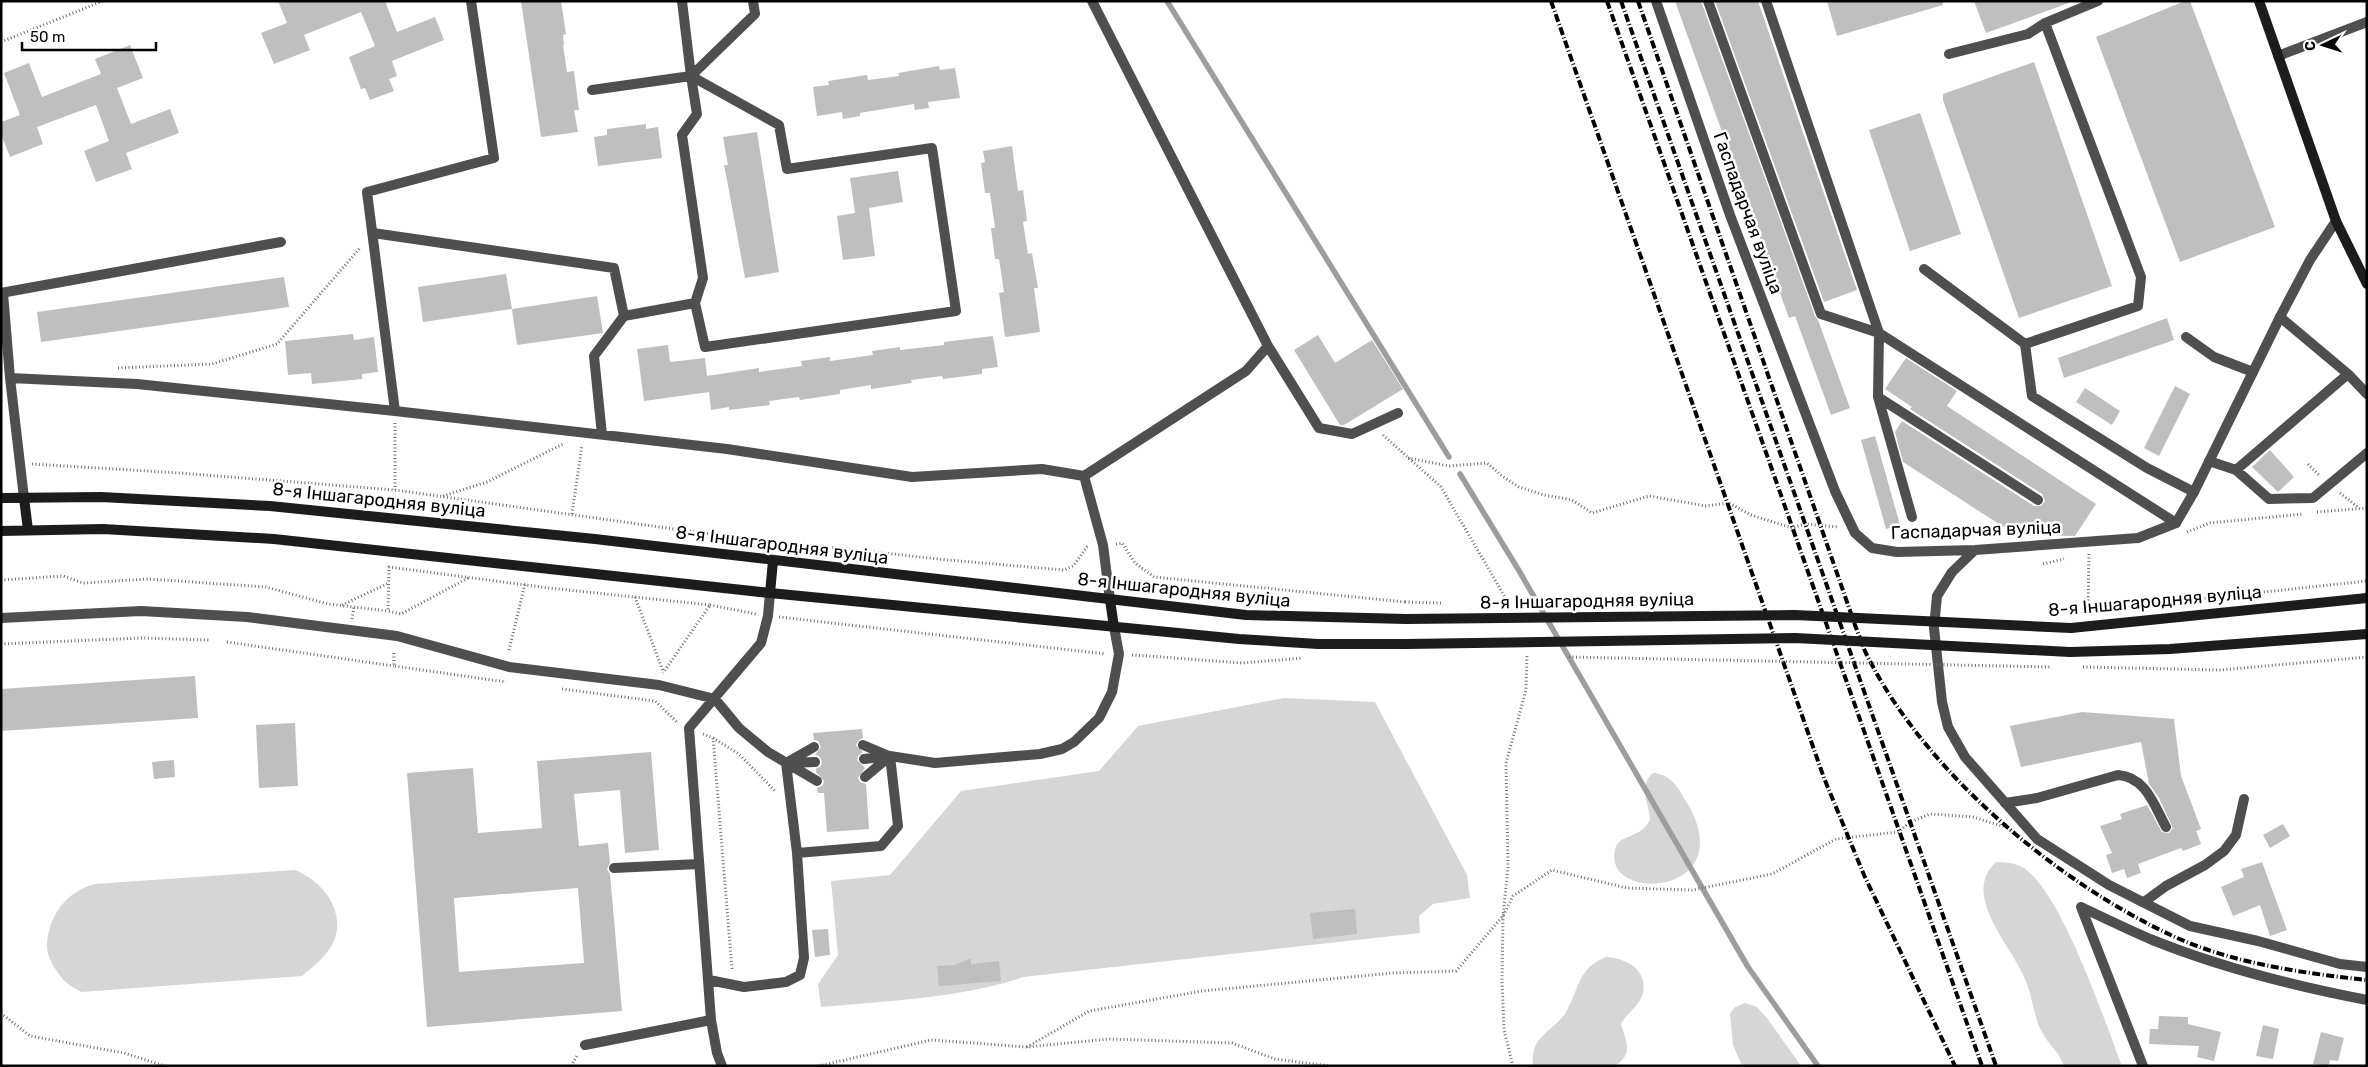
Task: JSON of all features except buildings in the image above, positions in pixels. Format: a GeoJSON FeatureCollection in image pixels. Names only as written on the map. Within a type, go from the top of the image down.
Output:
{"type":"FeatureCollection","features":[{"type":"Feature","properties":{"kind":"main road"},"geometry":{"type":"LineString","coordinates":[[2259,1],[2336,221],[2367,284]]}},
{"type":"Feature","properties":{"kind":"main road","name":"8-я Іншагародняя вуліца"},"geometry":{"type":"LineString","coordinates":[[1,498],[101,497],[270,506],[450,523],[1246,615],[1406,619],[1795,615],[2071,628],[2367,598]]}},
{"type":"Feature","properties":{"kind":"main road"},"geometry":{"type":"LineString","coordinates":[[24,498],[28,530]]}},
{"type":"Feature","properties":{"kind":"main road"},"geometry":{"type":"LineString","coordinates":[[1,531],[103,529],[274,538],[770,593],[1114,627],[1308,643],[1406,644],[1796,638],[2070,652],[2170,649],[2367,634]]}},
{"type":"Feature","properties":{"kind":"main road"},"geometry":{"type":"LineString","coordinates":[[770,593],[773,561]]}},
{"type":"Feature","properties":{"kind":"main road"},"geometry":{"type":"LineString","coordinates":[[1110,600],[1114,627]]}},
{"type":"Feature","properties":{"kind":"street"},"geometry":{"type":"LineString","coordinates":[[394,411],[374,233],[367,192],[494,158],[471,1]]}},
{"type":"Feature","properties":{"kind":"street"},"geometry":{"type":"LineString","coordinates":[[682,1],[691,76],[697,114],[682,135],[702,278],[695,303],[705,347],[956,311],[932,148],[787,169],[779,125],[691,76]]}},
{"type":"Feature","properties":{"kind":"street"},"geometry":{"type":"LineString","coordinates":[[592,90],[691,76],[755,14],[753,1]]}},
{"type":"Feature","properties":{"kind":"street"},"geometry":{"type":"LineString","coordinates":[[1092,1],[1268,346],[1319,428],[1352,434],[1398,412]]}},
{"type":"Feature","properties":{"kind":"street","name":"Гаспадарчая вуліца"},"geometry":{"type":"LineString","coordinates":[[1656,1],[1730,215],[1836,491],[1855,533],[1872,548],[1897,552],[1976,550],[2138,538],[2176,524]]}},
{"type":"Feature","properties":{"kind":"street"},"geometry":{"type":"LineString","coordinates":[[1708,1],[1821,314],[1879,333],[2176,524],[2194,492],[2310,260],[2336,221]]}},
{"type":"Feature","properties":{"kind":"street"},"geometry":{"type":"LineString","coordinates":[[1766,1],[1879,333],[1878,397],[1912,517]]}},
{"type":"Feature","properties":{"kind":"street"},"geometry":{"type":"LineString","coordinates":[[1948,54],[2028,34],[2045,23],[2098,1]]}},
{"type":"Feature","properties":{"kind":"street"},"geometry":{"type":"LineString","coordinates":[[2278,56],[2367,22]]}},
{"type":"Feature","properties":{"kind":"street"},"geometry":{"type":"LineString","coordinates":[[2025,344],[2138,306],[2140,277],[2045,23]]}},
{"type":"Feature","properties":{"kind":"street"},"geometry":{"type":"LineString","coordinates":[[374,233],[614,268],[624,316]]}},
{"type":"Feature","properties":{"kind":"street"},"geometry":{"type":"LineString","coordinates":[[24,498],[2,293],[281,242]]}},
{"type":"Feature","properties":{"kind":"street"},"geometry":{"type":"LineString","coordinates":[[1924,269],[2025,344],[2032,396],[2147,468],[2194,492]]}},
{"type":"Feature","properties":{"kind":"street"},"geometry":{"type":"LineString","coordinates":[[602,435],[594,356],[624,316],[695,303]]}},
{"type":"Feature","properties":{"kind":"street"},"geometry":{"type":"LineString","coordinates":[[2280,317],[2348,374],[2367,394]]}},
{"type":"Feature","properties":{"kind":"street"},"geometry":{"type":"LineString","coordinates":[[2186,337],[2214,357],[2253,372]]}},
{"type":"Feature","properties":{"kind":"street"},"geometry":{"type":"LineString","coordinates":[[10,378],[137,384],[394,411],[727,449],[912,478],[1042,469],[1084,476],[1246,371],[1268,346]]}},
{"type":"Feature","properties":{"kind":"street"},"geometry":{"type":"LineString","coordinates":[[2236,470],[2348,374]]}},
{"type":"Feature","properties":{"kind":"street"},"geometry":{"type":"LineString","coordinates":[[1878,397],[2038,500]]}},
{"type":"Feature","properties":{"kind":"street"},"geometry":{"type":"LineString","coordinates":[[2209,461],[2236,470],[2269,499],[2313,498],[2367,452]]}},
{"type":"Feature","properties":{"kind":"street"},"geometry":{"type":"LineString","coordinates":[[1084,476],[1102,545],[1110,600]]}},
{"type":"Feature","properties":{"kind":"street"},"geometry":{"type":"LineString","coordinates":[[1976,550],[1952,572],[1937,596],[1934,628],[1942,702],[1948,727],[1965,757],[2037,839],[2109,885],[2190,926],[2258,941],[2340,964],[2367,967]]}},
{"type":"Feature","properties":{"kind":"street"},"geometry":{"type":"LineString","coordinates":[[722,1066],[717,1053],[711,1020],[689,728],[760,643],[768,616],[770,593]]}},
{"type":"Feature","properties":{"kind":"street"},"geometry":{"type":"LineString","coordinates":[[1,618],[141,611],[266,619],[397,636],[509,668],[659,685],[715,699],[739,728],[768,752],[817,780]]}},
{"type":"Feature","properties":{"kind":"street"},"geometry":{"type":"LineString","coordinates":[[863,745],[890,756],[935,763],[1040,754],[1062,749],[1074,742],[1098,718],[1112,692],[1119,654],[1114,627]]}},
{"type":"Feature","properties":{"kind":"street"},"geometry":{"type":"LineString","coordinates":[[786,763],[814,747]]}},
{"type":"Feature","properties":{"kind":"street"},"geometry":{"type":"LineString","coordinates":[[864,759],[890,756]]}},
{"type":"Feature","properties":{"kind":"street"},"geometry":{"type":"LineString","coordinates":[[865,777],[890,756]]}},
{"type":"Feature","properties":{"kind":"street"},"geometry":{"type":"LineString","coordinates":[[797,854],[881,846],[898,826],[890,756]]}},
{"type":"Feature","properties":{"kind":"street"},"geometry":{"type":"LineString","coordinates":[[786,763],[815,762]]}},
{"type":"Feature","properties":{"kind":"street"},"geometry":{"type":"LineString","coordinates":[[709,980],[744,987],[786,982],[800,976],[804,958],[797,854],[786,763]]}},
{"type":"Feature","properties":{"kind":"street"},"geometry":{"type":"LineString","coordinates":[[2005,803],[2037,798],[2118,775],[2126,776],[2142,784],[2166,827]]}},
{"type":"Feature","properties":{"kind":"street"},"geometry":{"type":"LineString","coordinates":[[2144,902],[2166,886],[2205,865],[2224,851],[2236,835],[2244,799]]}},
{"type":"Feature","properties":{"kind":"street"},"geometry":{"type":"LineString","coordinates":[[614,868],[698,864]]}},
{"type":"Feature","properties":{"kind":"street"},"geometry":{"type":"LineString","coordinates":[[2143,1066],[2081,907],[2151,939],[2220,963],[2286,982],[2367,1000]]}},
{"type":"Feature","properties":{"kind":"street"},"geometry":{"type":"LineString","coordinates":[[584,1045],[711,1020]]}},
{"type":"Feature","properties":{"kind":"path"},"geometry":{"type":"LineString","coordinates":[[1,42],[103,1]]}},
{"type":"Feature","properties":{"kind":"path"},"geometry":{"type":"LineString","coordinates":[[115,368],[212,364],[277,344],[374,233]]}},
{"type":"Feature","properties":{"kind":"path"},"geometry":{"type":"LineString","coordinates":[[394,411],[395,490]]}},
{"type":"Feature","properties":{"kind":"path"},"geometry":{"type":"LineString","coordinates":[[1372,425],[1441,487],[1512,609]]}},
{"type":"Feature","properties":{"kind":"path"},"geometry":{"type":"LineString","coordinates":[[442,496],[487,482],[584,433]]}},
{"type":"Feature","properties":{"kind":"path"},"geometry":{"type":"LineString","coordinates":[[572,514],[584,433]]}},
{"type":"Feature","properties":{"kind":"path"},"geometry":{"type":"LineString","coordinates":[[1408,458],[1449,466],[1487,463],[1519,487],[1544,495],[1572,500],[1592,513],[1649,496],[1706,506],[1729,503],[1751,515],[1792,528],[1805,524],[1834,525],[1855,533]]}},
{"type":"Feature","properties":{"kind":"path"},"geometry":{"type":"LineString","coordinates":[[20,463],[180,473],[395,490],[717,535],[948,560],[1064,570],[1073,566],[1087,547],[1122,543],[1135,563],[1154,578],[1405,602]]}},
{"type":"Feature","properties":{"kind":"path"},"geometry":{"type":"LineString","coordinates":[[2184,534],[2210,522],[2367,508]]}},
{"type":"Feature","properties":{"kind":"path"},"geometry":{"type":"LineString","coordinates":[[2079,612],[2088,611],[2089,552],[2080,554]]}},
{"type":"Feature","properties":{"kind":"path"},"geometry":{"type":"LineString","coordinates":[[2043,564],[2071,557]]}},
{"type":"Feature","properties":{"kind":"path"},"geometry":{"type":"LineString","coordinates":[[388,611],[389,567],[525,585],[710,605],[768,616],[1094,654],[1119,654],[1242,663],[1309,658]]}},
{"type":"Feature","properties":{"kind":"path"},"geometry":{"type":"LineString","coordinates":[[1,580],[63,576],[83,583],[148,579],[266,587],[340,605],[401,614],[468,578]]}},
{"type":"Feature","properties":{"kind":"path"},"geometry":{"type":"LineString","coordinates":[[2138,606],[2367,581]]}},
{"type":"Feature","properties":{"kind":"path"},"geometry":{"type":"LineString","coordinates":[[340,605],[389,583]]}},
{"type":"Feature","properties":{"kind":"path"},"geometry":{"type":"LineString","coordinates":[[509,650],[525,585]]}},
{"type":"Feature","properties":{"kind":"path"},"geometry":{"type":"LineString","coordinates":[[635,597],[663,672],[710,605]]}},
{"type":"Feature","properties":{"kind":"path"},"geometry":{"type":"LineString","coordinates":[[1,644],[141,638],[209,640]]}},
{"type":"Feature","properties":{"kind":"path"},"geometry":{"type":"LineString","coordinates":[[228,642],[510,683]]}},
{"type":"Feature","properties":{"kind":"path"},"geometry":{"type":"LineString","coordinates":[[394,653],[394,666]]}},
{"type":"Feature","properties":{"kind":"path"},"geometry":{"type":"LineString","coordinates":[[1513,1066],[1504,1030],[1502,980],[1503,916],[1508,867],[1506,763],[1526,690],[1526,654],[1535,656]]}},
{"type":"Feature","properties":{"kind":"path"},"geometry":{"type":"LineString","coordinates":[[1565,657],[2050,667]]}},
{"type":"Feature","properties":{"kind":"path"},"geometry":{"type":"LineString","coordinates":[[2080,667],[2220,670],[2367,657]]}},
{"type":"Feature","properties":{"kind":"path"},"geometry":{"type":"LineString","coordinates":[[558,689],[655,701],[676,722],[713,738],[739,754],[777,793]]}},
{"type":"Feature","properties":{"kind":"path"},"geometry":{"type":"LineString","coordinates":[[713,738],[732,969]]}},
{"type":"Feature","properties":{"kind":"path"},"geometry":{"type":"LineString","coordinates":[[1027,1047],[1089,1012],[1202,991],[1393,973],[1456,971],[1503,916],[1513,896],[1552,870],[1627,888],[1692,890],[1772,874],[1836,839],[1898,832],[1910,822],[1930,814],[1973,817],[2012,830]]}},
{"type":"Feature","properties":{"kind":"path"},"geometry":{"type":"LineString","coordinates":[[1,1013],[30,1036],[124,1053],[165,1066]]}},
{"type":"Feature","properties":{"kind":"path"},"geometry":{"type":"LineString","coordinates":[[819,1066],[931,1040],[1027,1047],[1109,1039],[1232,1043],[1276,1059],[1330,1066]]}},
{"type":"Feature","properties":{"kind":"shaded area"},"geometry":{"type":"Polygon","coordinates":[[[1284,698],[1375,702],[1467,875],[1470,898],[1433,904],[1419,916],[1420,933],[1023,977],[975,990],[950,994],[821,1007],[818,984],[838,955],[831,881],[890,875],[961,791],[1099,771],[1138,726],[1284,698]]]}},
{"type":"Feature","properties":{"kind":"shaded area"},"geometry":{"type":"Polygon","coordinates":[[[1653,773],[1669,779],[1677,786],[1686,801],[1699,833],[1698,857],[1686,873],[1667,882],[1647,884],[1629,879],[1617,867],[1615,850],[1620,841],[1641,831],[1650,820],[1645,789],[1646,783],[1653,773]]]}},
{"type":"Feature","properties":{"kind":"shaded area"},"geometry":{"type":"Polygon","coordinates":[[[1996,862],[2022,867],[2037,880],[2051,901],[2080,958],[2122,1066],[2064,1066],[2060,1057],[2045,1038],[2037,1021],[2025,979],[1992,920],[1986,905],[1984,890],[1986,875],[1996,862]]]}},
{"type":"Feature","properties":{"kind":"shaded area"},"geometry":{"type":"Polygon","coordinates":[[[295,870],[314,881],[322,889],[329,898],[337,918],[337,930],[334,941],[328,951],[302,976],[81,992],[64,980],[48,955],[47,947],[50,926],[60,907],[75,893],[95,884],[295,870]]]}},
{"type":"Feature","properties":{"kind":"shaded area"},"geometry":{"type":"Polygon","coordinates":[[[1606,957],[1629,963],[1635,967],[1643,979],[1642,996],[1621,1024],[1627,1047],[1625,1056],[1615,1066],[1533,1066],[1533,1055],[1539,1040],[1566,1012],[1584,973],[1589,967],[1606,957]]]}},
{"type":"Feature","properties":{"kind":"shaded area"},"geometry":{"type":"Polygon","coordinates":[[[1745,1003],[1757,1007],[1767,1018],[1801,1066],[1742,1066],[1733,1045],[1730,1014],[1735,1007],[1745,1003]]]}},
{"type":"Feature","properties":{"kind":"waterway"},"geometry":{"type":"LineString","coordinates":[[1167,1],[1449,457]]}},
{"type":"Feature","properties":{"kind":"waterway"},"geometry":{"type":"LineString","coordinates":[[1460,474],[1518,569],[1748,967],[1818,1066]]}},
{"type":"Feature","properties":{"kind":"railway"},"geometry":{"type":"LineString","coordinates":[[1551,1],[1824,778],[1864,875],[1955,1066]]}},
{"type":"Feature","properties":{"kind":"railway"},"geometry":{"type":"LineString","coordinates":[[1607,1],[1982,1066]]}},
{"type":"Feature","properties":{"kind":"railway"},"geometry":{"type":"LineString","coordinates":[[1621,1],[1996,1066]]}},
{"type":"Feature","properties":{"kind":"railway"},"geometry":{"type":"LineString","coordinates":[[1638,1],[1855,625],[1869,658],[1896,705],[1927,746],[1963,786],[2002,823],[2044,857],[2088,888],[2132,915],[2175,937],[2245,961],[2318,974],[2367,980]]}}]}
